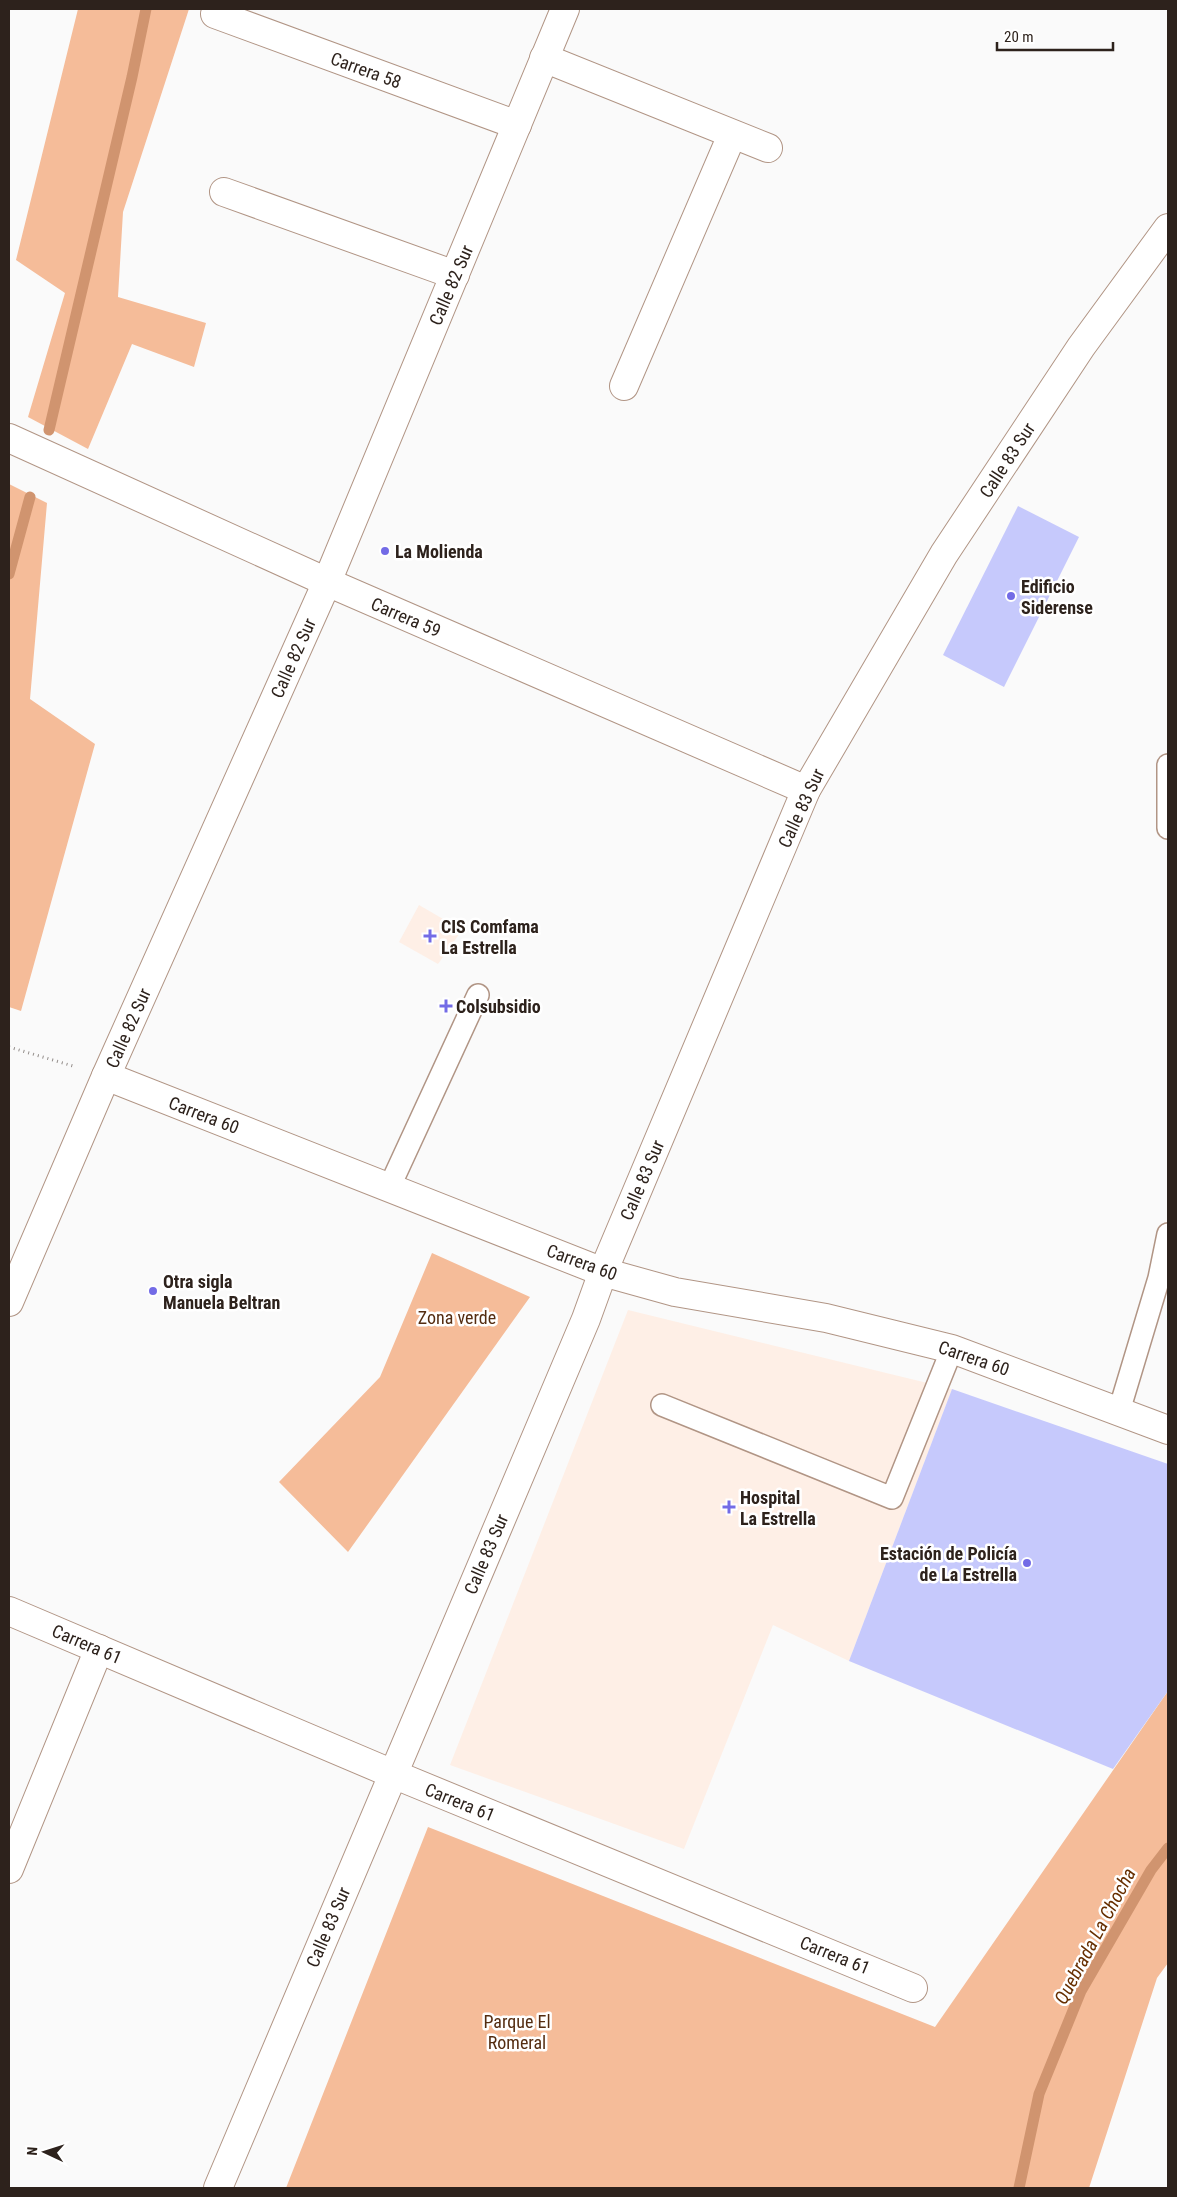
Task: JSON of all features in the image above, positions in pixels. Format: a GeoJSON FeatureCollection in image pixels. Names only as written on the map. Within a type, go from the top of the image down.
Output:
{"type":"FeatureCollection","features":[{"type":"Feature","properties":{"kind":"street","name":"Calle 82 Sur"},"geometry":{"type":"LineString","coordinates":[[9,1302],[106,1076],[327,582],[566,9]]}},
{"type":"Feature","properties":{"kind":"street","name":"Carrera 58"},"geometry":{"type":"LineString","coordinates":[[215,14],[517,125]]}},
{"type":"Feature","properties":{"kind":"street"},"geometry":{"type":"LineString","coordinates":[[544,58],[768,148]]}},
{"type":"Feature","properties":{"kind":"street"},"geometry":{"type":"LineString","coordinates":[[624,386],[732,135]]}},
{"type":"Feature","properties":{"kind":"street"},"geometry":{"type":"LineString","coordinates":[[224,192],[455,275]]}},
{"type":"Feature","properties":{"kind":"street","name":"Calle 83 Sur"},"geometry":{"type":"LineString","coordinates":[[218,2188],[586,1318],[603,1272],[806,790],[950,546],[1081,347],[1168,228]]}},
{"type":"Feature","properties":{"kind":"street","name":"Carrera 59"},"geometry":{"type":"LineString","coordinates":[[9,438],[327,582],[806,790]]}},
{"type":"Feature","properties":{"kind":"street","name":"Carrera 60"},"geometry":{"type":"LineString","coordinates":[[106,1076],[603,1272],[676,1292],[826,1318],[952,1349],[1168,1430]]}},
{"type":"Feature","properties":{"kind":"street","name":"Carrera 61"},"geometry":{"type":"LineString","coordinates":[[9,1611],[393,1774],[913,1988]]}},
{"type":"Feature","properties":{"kind":"street"},"geometry":{"type":"LineString","coordinates":[[9,1869],[99,1649]]}},
{"type":"Feature","properties":{"kind":"lane"},"geometry":{"type":"LineString","coordinates":[[1168,765],[1168,828]]}},
{"type":"Feature","properties":{"kind":"lane"},"geometry":{"type":"LineString","coordinates":[[389,1188],[478,995]]}},
{"type":"Feature","properties":{"kind":"lane"},"geometry":{"type":"LineString","coordinates":[[1119,1412],[1159,1278],[1168,1234]]}},
{"type":"Feature","properties":{"kind":"lane"},"geometry":{"type":"LineString","coordinates":[[662,1405],[892,1498],[952,1349]]}},
{"type":"Feature","properties":{"kind":"path"},"geometry":{"type":"LineString","coordinates":[[9,1047],[106,1076]]}},
{"type":"Feature","properties":{"kind":"shaded area","name":"CIS Comfama La Estrella"},"geometry":{"type":"Polygon","coordinates":[[[419,905],[462,930],[438,964],[399,942],[419,905]]]}},
{"type":"Feature","properties":{"kind":"shaded area","name":"Hospital La Estrella"},"geometry":{"type":"Polygon","coordinates":[[[628,1310],[952,1389],[849,1661],[773,1625],[684,1849],[450,1765],[628,1310]]]}},
{"type":"Feature","properties":{"kind":"green space"},"geometry":{"type":"Polygon","coordinates":[[[78,9],[189,9],[123,212],[118,297],[206,323],[194,367],[132,344],[88,449],[28,417],[65,293],[16,260],[78,9]]]}},
{"type":"Feature","properties":{"kind":"green space"},"geometry":{"type":"Polygon","coordinates":[[[9,484],[47,503],[30,699],[95,744],[21,1011],[9,1007],[9,484]]]}},
{"type":"Feature","properties":{"kind":"green space","name":"Zona verde"},"geometry":{"type":"Polygon","coordinates":[[[432,1253],[530,1297],[348,1552],[279,1482],[380,1377],[432,1253]]]}},
{"type":"Feature","properties":{"kind":"green space","name":"Parque El Romeral"},"geometry":{"type":"Polygon","coordinates":[[[1168,1691],[1168,1963],[1157,1978],[1089,2188],[286,2188],[428,1827],[935,2027],[1168,1691]]]}},
{"type":"Feature","properties":{"kind":"building","name":"Edificio Siderense"},"geometry":{"type":"Polygon","coordinates":[[[1018,506],[1079,537],[1004,687],[943,655],[1018,506]]]}},
{"type":"Feature","properties":{"kind":"building","name":"Estación de Policía de La Estrella"},"geometry":{"type":"Polygon","coordinates":[[[952,1389],[1168,1464],[1168,1691],[1113,1769],[849,1661],[952,1389]]]}},
{"type":"Feature","properties":{"kind":"waterway"},"geometry":{"type":"LineString","coordinates":[[49,430],[132,77],[146,9]]}},
{"type":"Feature","properties":{"kind":"waterway"},"geometry":{"type":"LineString","coordinates":[[9,574],[30,497]]}},
{"type":"Feature","properties":{"kind":"waterway","name":"Quebrada La Chocha"},"geometry":{"type":"LineString","coordinates":[[1019,2188],[1039,2094],[1081,1991],[1151,1870],[1168,1848]]}},
{"type":"Feature","properties":{"kind":"place","name":"La Molienda"},"geometry":{"type":"Point","coordinates":[385,551]}},
{"type":"Feature","properties":{"kind":"place","name":"Edificio Siderense"},"geometry":{"type":"Point","coordinates":[1011,596]}},
{"type":"Feature","properties":{"kind":"place","name":"CIS Comfama La Estrella"},"geometry":{"type":"Point","coordinates":[430,936]}},
{"type":"Feature","properties":{"kind":"place","name":"Colsubsidio"},"geometry":{"type":"Point","coordinates":[446,1006]}},
{"type":"Feature","properties":{"kind":"place","name":"Otra sigla Manuela Beltran"},"geometry":{"type":"Point","coordinates":[153,1291]}},
{"type":"Feature","properties":{"kind":"place","name":"Hospital La Estrella"},"geometry":{"type":"Point","coordinates":[729,1507]}},
{"type":"Feature","properties":{"kind":"place","name":"Estación de Policía de La Estrella"},"geometry":{"type":"Point","coordinates":[1027,1563]}}]}
